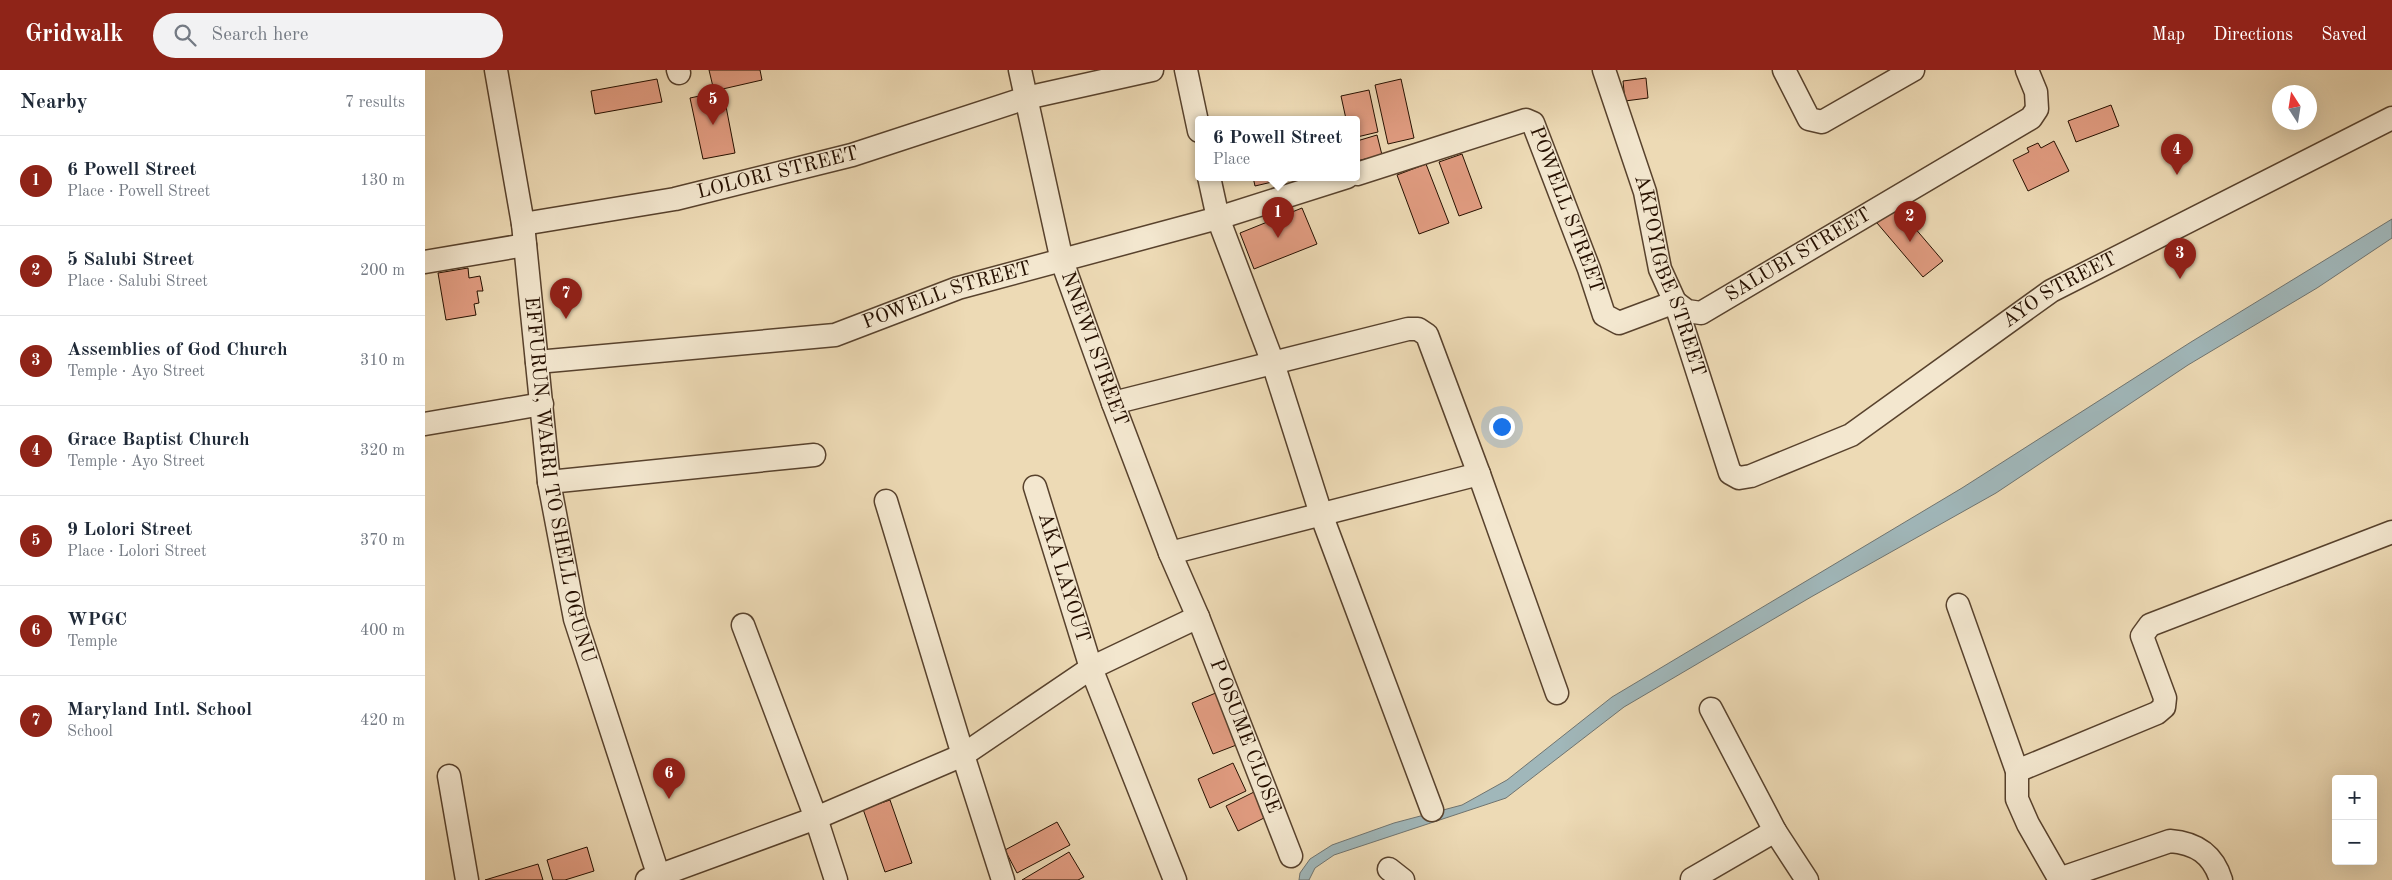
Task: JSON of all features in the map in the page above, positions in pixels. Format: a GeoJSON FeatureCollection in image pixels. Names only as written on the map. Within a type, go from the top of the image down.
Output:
{"type":"FeatureCollection","features":[{"type":"Feature","properties":{"kind":"street","name":"EFFURUN, WARRI TO SHELL OGUNU"},"geometry":{"type":"LineString","coordinates":[[496,70],[524,234],[549,482],[575,619],[655,879]]}},
{"type":"Feature","properties":{"kind":"street","name":"NNEWI STREET"},"geometry":{"type":"LineString","coordinates":[[1020,70],[1063,261],[1113,403],[1170,553],[1198,617]]}},
{"type":"Feature","properties":{"kind":"street","name":"LOLORI STREET"},"geometry":{"type":"LineString","coordinates":[[425,262],[524,234],[852,155],[1026,98],[1151,70]]}},
{"type":"Feature","properties":{"kind":"street"},"geometry":{"type":"LineString","coordinates":[[1186,70],[1196,116]]}},
{"type":"Feature","properties":{"kind":"street","name":"AKPOYIGBE STREET"},"geometry":{"type":"LineString","coordinates":[[1604,70],[1645,192],[1660,269],[1675,302],[1730,473],[1739,478]]}},
{"type":"Feature","properties":{"kind":"street"},"geometry":{"type":"LineString","coordinates":[[1784,70],[1809,119],[1822,122],[1913,70]]}},
{"type":"Feature","properties":{"kind":"street","name":"SALUBI STREET"},"geometry":{"type":"LineString","coordinates":[[1675,302],[1687,311],[1701,313],[2031,118],[2037,109],[2036,92],[2027,70]]}},
{"type":"Feature","properties":{"kind":"street","name":"AYO STREET"},"geometry":{"type":"LineString","coordinates":[[1739,478],[1751,476],[1851,435],[2051,291],[2392,118]]}},
{"type":"Feature","properties":{"kind":"street","name":"POWELL STREET"},"geometry":{"type":"LineString","coordinates":[[1360,173],[1526,120],[1533,123],[1589,269],[1604,315],[1619,323],[1675,302]]}},
{"type":"Feature","properties":{"kind":"street"},"geometry":{"type":"LineString","coordinates":[[1210,181],[1218,218],[1273,363],[1321,514],[1432,810]]}},
{"type":"Feature","properties":{"kind":"street","name":"POWELL STREET"},"geometry":{"type":"LineString","coordinates":[[537,362],[835,335],[958,288],[1218,218],[1334,181]]}},
{"type":"Feature","properties":{"kind":"street"},"geometry":{"type":"LineString","coordinates":[[1113,403],[1408,329],[1418,329],[1427,335],[1557,692]]}},
{"type":"Feature","properties":{"kind":"street"},"geometry":{"type":"LineString","coordinates":[[425,424],[542,404]]}},
{"type":"Feature","properties":{"kind":"street"},"geometry":{"type":"LineString","coordinates":[[549,482],[814,455]]}},
{"type":"Feature","properties":{"kind":"street"},"geometry":{"type":"LineString","coordinates":[[1170,553],[1479,474]]}},
{"type":"Feature","properties":{"kind":"street","name":"AKA LAYOUT"},"geometry":{"type":"LineString","coordinates":[[1035,487],[1091,668],[1175,880]]}},
{"type":"Feature","properties":{"kind":"street"},"geometry":{"type":"LineString","coordinates":[[886,501],[1003,880]]}},
{"type":"Feature","properties":{"kind":"street"},"geometry":{"type":"LineString","coordinates":[[2017,771],[2157,713],[2164,708],[2165,698],[2142,636],[2150,625],[2392,532]]}},
{"type":"Feature","properties":{"kind":"street"},"geometry":{"type":"LineString","coordinates":[[1958,605],[2017,771],[2017,799],[2028,824],[2060,880],[2170,841],[2183,842],[2197,847],[2210,857],[2221,880]]}},
{"type":"Feature","properties":{"kind":"street"},"geometry":{"type":"LineString","coordinates":[[655,879],[816,818],[963,755],[1091,668],[1198,617]]}},
{"type":"Feature","properties":{"kind":"street","name":"P OSUME CLOSE"},"geometry":{"type":"LineString","coordinates":[[1198,617],[1291,856]]}},
{"type":"Feature","properties":{"kind":"street"},"geometry":{"type":"LineString","coordinates":[[743,625],[816,818],[836,880]]}},
{"type":"Feature","properties":{"kind":"street"},"geometry":{"type":"LineString","coordinates":[[1711,709],[1775,831],[1807,880]]}},
{"type":"Feature","properties":{"kind":"street"},"geometry":{"type":"LineString","coordinates":[[449,776],[467,880]]}},
{"type":"Feature","properties":{"kind":"street"},"geometry":{"type":"LineString","coordinates":[[1692,879],[1775,831]]}},
{"type":"Feature","properties":{"kind":"water"},"geometry":{"type":"Polygon","coordinates":[[[2392,219],[2392,238],[2317,288],[2188,365],[1996,493],[1811,597],[1624,707],[1506,798],[1334,855],[1315,868],[1309,880],[1299,880],[1300,873],[1310,859],[1332,845],[1394,823],[1462,805],[1507,780],[1612,697],[1962,488],[2191,342],[2392,219]]]}},
{"type":"Feature","properties":{"kind":"building"},"geometry":{"type":"Polygon","coordinates":[[[709,70],[760,70],[762,80],[714,91],[709,70]]]}},
{"type":"Feature","properties":{"kind":"building"},"geometry":{"type":"Polygon","coordinates":[[[1646,78],[1648,98],[1625,101],[1623,81],[1646,78]]]}},
{"type":"Feature","properties":{"kind":"building"},"geometry":{"type":"Polygon","coordinates":[[[657,79],[662,102],[595,114],[591,91],[657,79]]]}},
{"type":"Feature","properties":{"kind":"building"},"geometry":{"type":"Polygon","coordinates":[[[1401,79],[1414,138],[1388,144],[1375,85],[1401,79]]]}},
{"type":"Feature","properties":{"kind":"building"},"geometry":{"type":"Polygon","coordinates":[[[1369,90],[1378,132],[1360,136],[1360,116],[1345,116],[1341,96],[1369,90]]]}},
{"type":"Feature","properties":{"kind":"building"},"geometry":{"type":"Polygon","coordinates":[[[723,91],[735,153],[703,159],[690,98],[723,91]]]}},
{"type":"Feature","properties":{"kind":"building"},"geometry":{"type":"Polygon","coordinates":[[[2111,105],[2119,126],[2076,142],[2068,121],[2111,105]]]}},
{"type":"Feature","properties":{"kind":"building"},"geometry":{"type":"Polygon","coordinates":[[[1377,135],[1382,155],[1360,160],[1360,140],[1377,135]]]}},
{"type":"Feature","properties":{"kind":"building"},"geometry":{"type":"Polygon","coordinates":[[[2054,141],[2069,171],[2028,191],[2013,160],[2029,152],[2027,148],[2038,143],[2041,148],[2054,141]]]}},
{"type":"Feature","properties":{"kind":"building"},"geometry":{"type":"Polygon","coordinates":[[[1462,154],[1482,208],[1459,216],[1439,162],[1462,154]]]}},
{"type":"Feature","properties":{"kind":"building"},"geometry":{"type":"Polygon","coordinates":[[[1426,164],[1449,223],[1419,234],[1397,175],[1426,164]]]}},
{"type":"Feature","properties":{"kind":"building"},"geometry":{"type":"Polygon","coordinates":[[[1254,181],[1276,181],[1255,186],[1254,181]]]}},
{"type":"Feature","properties":{"kind":"building"},"geometry":{"type":"Polygon","coordinates":[[[1896,206],[1943,261],[1923,277],[1877,223],[1896,206]]]}},
{"type":"Feature","properties":{"kind":"building"},"geometry":{"type":"Polygon","coordinates":[[[1302,208],[1317,244],[1254,269],[1240,233],[1302,208]]]}},
{"type":"Feature","properties":{"kind":"building"},"geometry":{"type":"Polygon","coordinates":[[[468,268],[469,278],[480,276],[483,291],[477,291],[479,303],[474,304],[476,315],[446,320],[438,273],[468,268]]]}},
{"type":"Feature","properties":{"kind":"building"},"geometry":{"type":"Polygon","coordinates":[[[1218,692],[1239,744],[1213,754],[1192,703],[1218,692]]]}},
{"type":"Feature","properties":{"kind":"building"},"geometry":{"type":"Polygon","coordinates":[[[1233,763],[1246,791],[1210,808],[1198,779],[1233,763]]]}},
{"type":"Feature","properties":{"kind":"building"},"geometry":{"type":"Polygon","coordinates":[[[1254,792],[1266,817],[1238,831],[1226,806],[1254,792]]]}},
{"type":"Feature","properties":{"kind":"building"},"geometry":{"type":"Polygon","coordinates":[[[890,800],[912,863],[885,872],[863,809],[890,800]]]}},
{"type":"Feature","properties":{"kind":"building"},"geometry":{"type":"Polygon","coordinates":[[[1057,822],[1070,845],[1017,873],[1005,850],[1057,822]]]}},
{"type":"Feature","properties":{"kind":"building"},"geometry":{"type":"Polygon","coordinates":[[[587,847],[594,871],[565,880],[553,880],[547,860],[587,847]]]}},
{"type":"Feature","properties":{"kind":"building"},"geometry":{"type":"Polygon","coordinates":[[[1069,852],[1084,877],[1078,880],[1022,880],[1069,852]]]}},
{"type":"Feature","properties":{"kind":"building"},"geometry":{"type":"Polygon","coordinates":[[[538,864],[543,880],[485,880],[538,864]]]}},
{"type":"Feature","properties":{"kind":"place","name":"9 Lolori Street"},"geometry":{"type":"Point","coordinates":[713,125]}},
{"type":"Feature","properties":{"kind":"place","name":"Grace Baptist Church"},"geometry":{"type":"Point","coordinates":[2177,175]}},
{"type":"Feature","properties":{"kind":"place","name":"6 Powell Street"},"geometry":{"type":"Point","coordinates":[1278,238]}},
{"type":"Feature","properties":{"kind":"place","name":"5 Salubi Street"},"geometry":{"type":"Point","coordinates":[1910,242]}},
{"type":"Feature","properties":{"kind":"place","name":"Assemblies of God Church"},"geometry":{"type":"Point","coordinates":[2180,279]}},
{"type":"Feature","properties":{"kind":"place","name":"Maryland Intl. School"},"geometry":{"type":"Point","coordinates":[566,319]}},
{"type":"Feature","properties":{"kind":"place","name":"WPGC"},"geometry":{"type":"Point","coordinates":[669,799]}}]}
